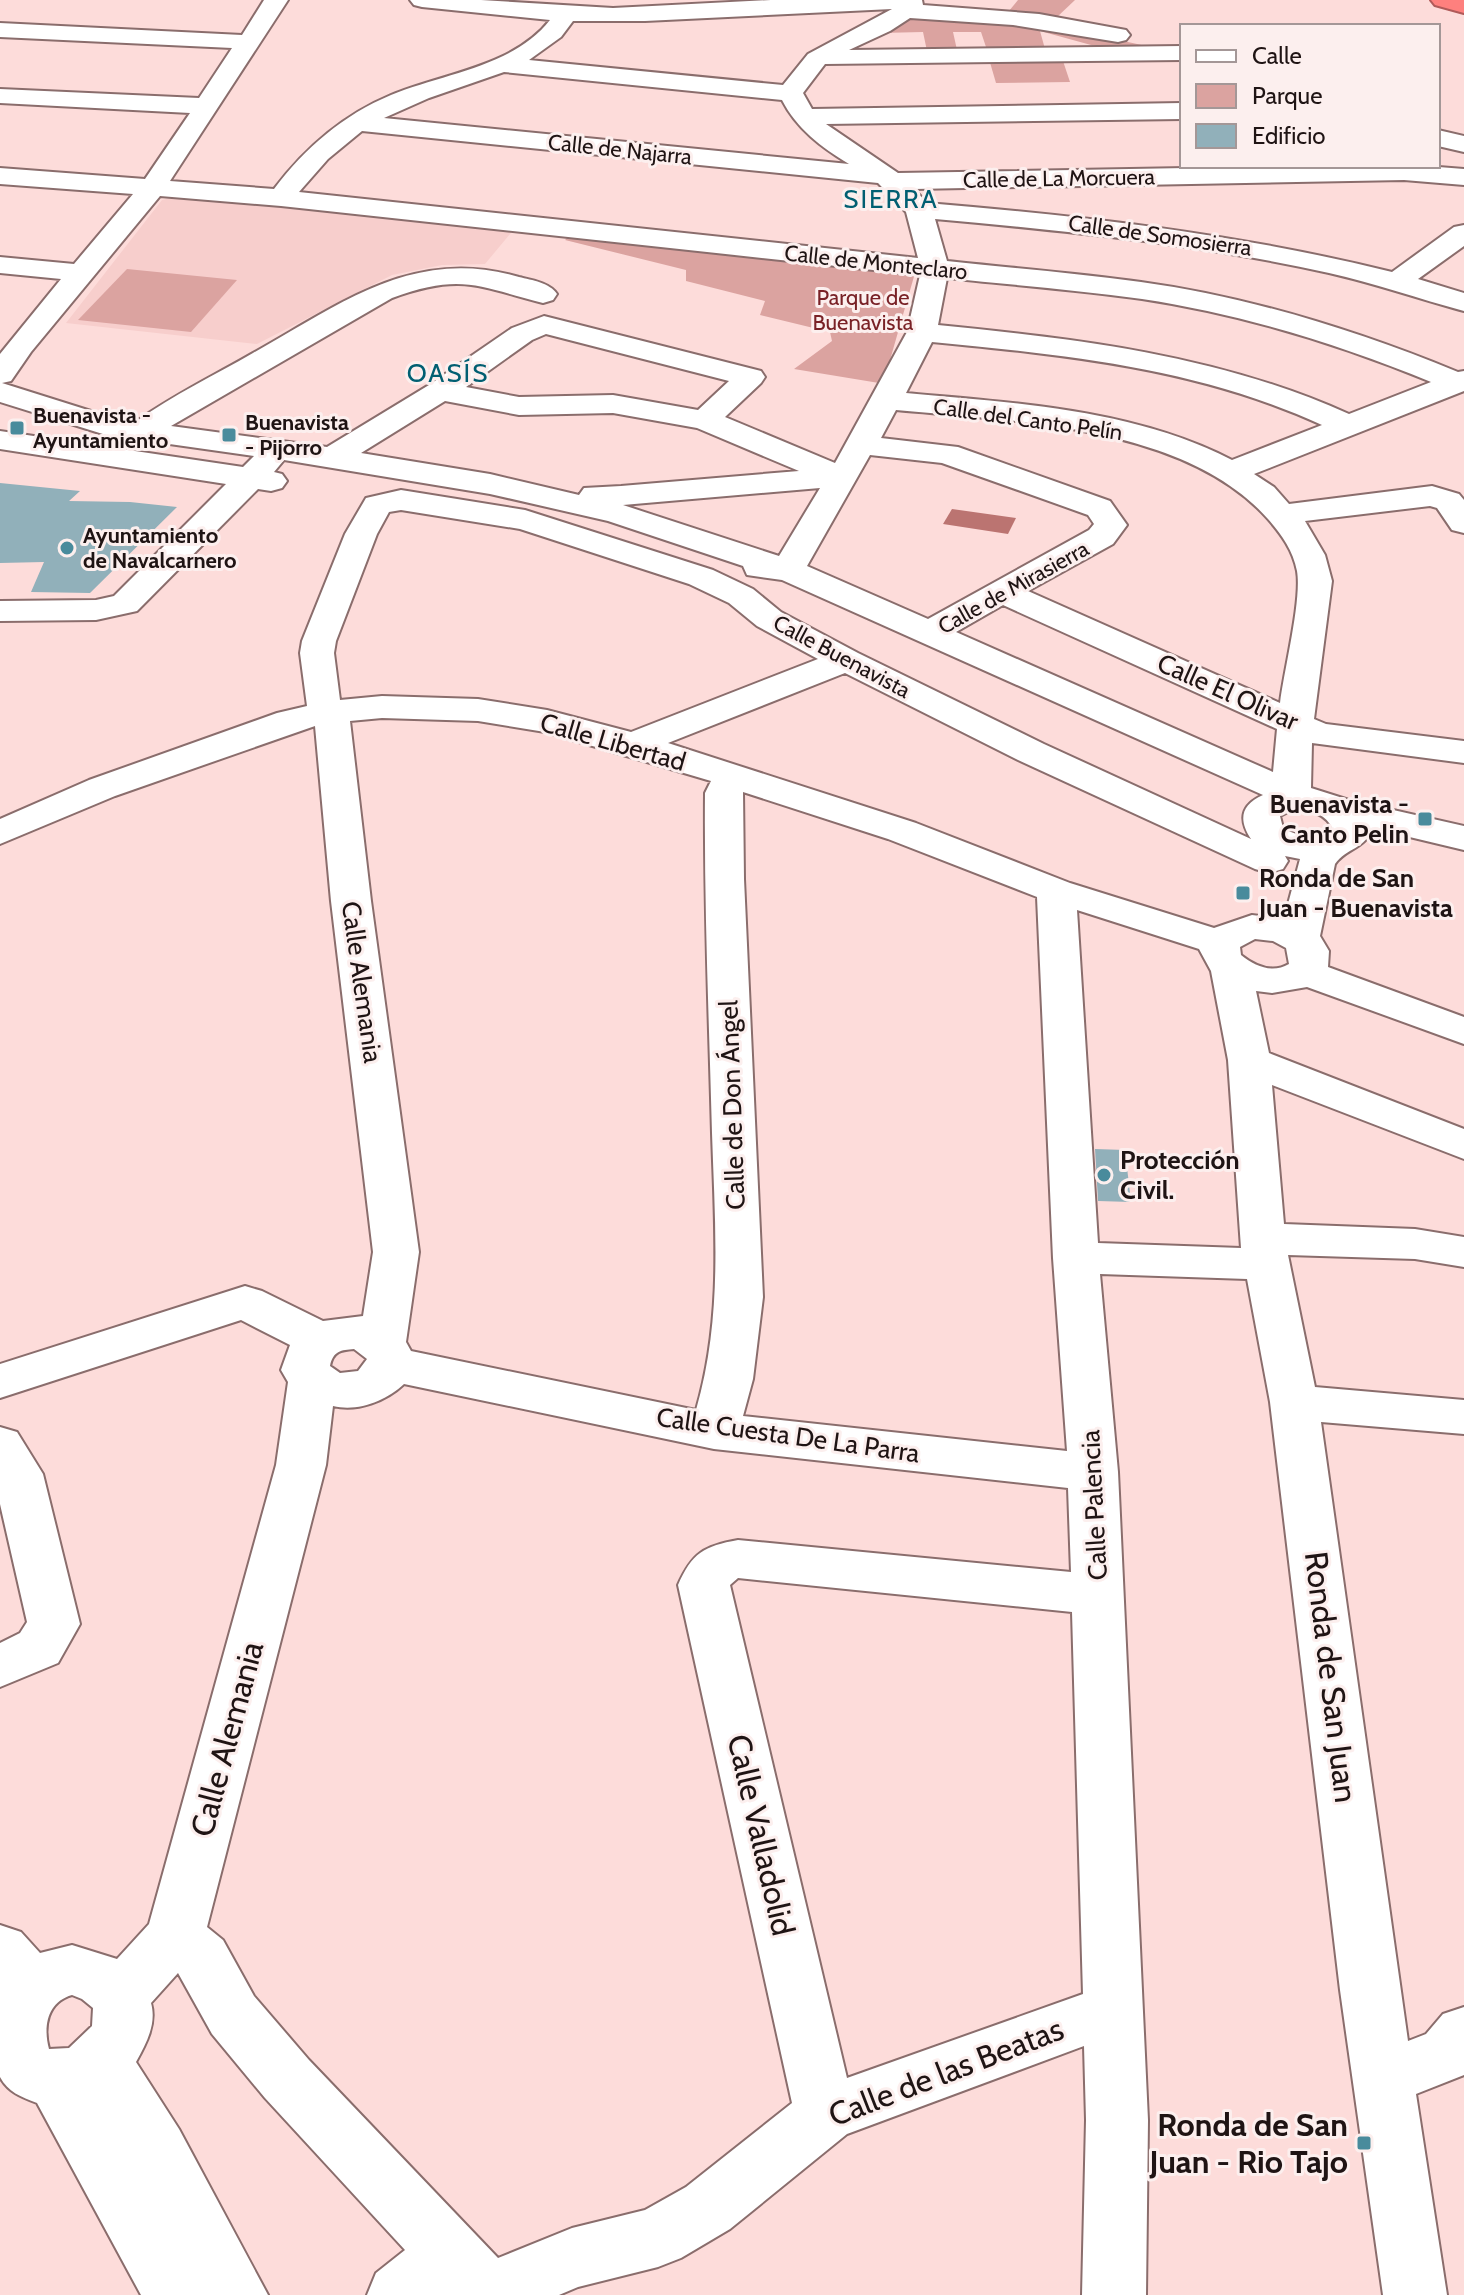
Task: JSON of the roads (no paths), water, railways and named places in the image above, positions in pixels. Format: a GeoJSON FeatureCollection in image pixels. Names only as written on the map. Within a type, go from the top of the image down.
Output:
{"type":"FeatureCollection","features":[{"type":"Feature","properties":{"kind":"highway"},"geometry":{"type":"LineString","coordinates":[[1443,0],[1464,6]]}},
{"type":"Feature","properties":{"kind":"street"},"geometry":{"type":"LineString","coordinates":[[0,375],[10,350],[152,189],[276,0]]}},
{"type":"Feature","properties":{"kind":"street"},"geometry":{"type":"LineString","coordinates":[[422,0],[568,12],[674,14],[810,3],[910,7],[1068,24],[1180,52]]}},
{"type":"Feature","properties":{"kind":"street"},"geometry":{"type":"LineString","coordinates":[[788,570],[839,477],[887,400],[922,332],[935,269],[919,210],[889,178],[833,143],[797,105],[800,72],[817,57],[910,7]]}},
{"type":"Feature","properties":{"kind":"street"},"geometry":{"type":"LineString","coordinates":[[281,198],[303,166],[355,123],[398,101],[502,65],[557,30],[568,12]]}},
{"type":"Feature","properties":{"kind":"street"},"geometry":{"type":"LineString","coordinates":[[0,30],[249,42]]}},
{"type":"Feature","properties":{"kind":"street"},"geometry":{"type":"LineString","coordinates":[[817,57],[1180,52]]}},
{"type":"Feature","properties":{"kind":"street"},"geometry":{"type":"LineString","coordinates":[[502,65],[797,105],[1180,111]]}},
{"type":"Feature","properties":{"kind":"street"},"geometry":{"type":"LineString","coordinates":[[0,96],[207,106]]}},
{"type":"Feature","properties":{"kind":"street","name":"Calle de Najarra"},"geometry":{"type":"LineString","coordinates":[[355,123],[889,178]]}},
{"type":"Feature","properties":{"kind":"street"},"geometry":{"type":"LineString","coordinates":[[1440,138],[1464,144]]}},
{"type":"Feature","properties":{"kind":"street","name":"Calle de La Morcuera"},"geometry":{"type":"LineString","coordinates":[[889,178],[1393,172],[1464,177]]}},
{"type":"Feature","properties":{"kind":"street","name":"Calle de Monteclaro"},"geometry":{"type":"LineString","coordinates":[[0,176],[281,198],[541,258],[935,269],[1143,291],[1238,309],[1341,337],[1461,382]]}},
{"type":"Feature","properties":{"kind":"street","name":"Calle de Somosierra"},"geometry":{"type":"LineString","coordinates":[[919,210],[1083,224],[1232,244],[1399,280],[1464,302]]}},
{"type":"Feature","properties":{"kind":"street"},"geometry":{"type":"LineString","coordinates":[[1399,280],[1464,233]]}},
{"type":"Feature","properties":{"kind":"street"},"geometry":{"type":"LineString","coordinates":[[541,258],[544,325]]}},
{"type":"Feature","properties":{"kind":"street"},"geometry":{"type":"LineString","coordinates":[[142,432],[382,292],[418,277],[467,274],[508,281],[541,258]]}},
{"type":"Feature","properties":{"kind":"street"},"geometry":{"type":"LineString","coordinates":[[0,265],[80,273]]}},
{"type":"Feature","properties":{"kind":"street"},"geometry":{"type":"LineString","coordinates":[[332,457],[440,391],[522,334],[544,325],[750,377],[705,420]]}},
{"type":"Feature","properties":{"kind":"street"},"geometry":{"type":"LineString","coordinates":[[922,332],[1090,349],[1189,368],[1269,391],[1347,425]]}},
{"type":"Feature","properties":{"kind":"street"},"geometry":{"type":"LineString","coordinates":[[1230,472],[1461,382]]}},
{"type":"Feature","properties":{"kind":"street"},"geometry":{"type":"LineString","coordinates":[[440,391],[519,406],[613,404],[705,420],[839,477]]}},
{"type":"Feature","properties":{"kind":"street","name":"Calle Buenavista"},"geometry":{"type":"LineString","coordinates":[[0,392],[106,426],[332,457],[536,494],[618,514],[788,570],[1279,788],[1273,827]]}},
{"type":"Feature","properties":{"kind":"street","name":"Calle del Canto Pelín"},"geometry":{"type":"LineString","coordinates":[[887,400],[1058,418],[1121,431],[1179,448],[1230,472],[1262,492],[1285,514],[1308,550],[1315,580],[1295,721],[1273,827]]}},
{"type":"Feature","properties":{"kind":"street","name":"Calle Buenavista"},"geometry":{"type":"LineString","coordinates":[[0,416],[258,469],[311,483]]}},
{"type":"Feature","properties":{"kind":"street","name":"Calle Buenavista"},"geometry":{"type":"LineString","coordinates":[[0,440],[485,493],[579,517],[795,593],[1227,792],[1273,827]]}},
{"type":"Feature","properties":{"kind":"street","name":"Calle de Mirasierra"},"geometry":{"type":"LineString","coordinates":[[861,445],[947,454],[1099,508],[1111,525],[1101,537],[927,634]]}},
{"type":"Feature","properties":{"kind":"street"},"geometry":{"type":"LineString","coordinates":[[0,611],[96,610],[125,604],[258,469]]}},
{"type":"Feature","properties":{"kind":"street"},"geometry":{"type":"LineString","coordinates":[[536,494],[621,496],[839,477]]}},
{"type":"Feature","properties":{"kind":"street"},"geometry":{"type":"LineString","coordinates":[[1285,514],[1432,496],[1448,501],[1464,523]]}},
{"type":"Feature","properties":{"kind":"street","name":"Calle Buenavista"},"geometry":{"type":"LineString","coordinates":[[401,500],[525,520],[701,577],[741,596],[769,619],[846,660],[1031,752],[1273,827]]}},
{"type":"Feature","properties":{"kind":"street","name":"Calle Alemania"},"geometry":{"type":"LineString","coordinates":[[301,1465],[379,1364],[396,1252],[351,901],[335,737],[330,712],[323,704],[317,653],[361,534],[377,505],[401,500]]}},
{"type":"Feature","properties":{"kind":"street","name":"Calle Buenavista"},"geometry":{"type":"LineString","coordinates":[[579,517],[615,521],[765,570],[788,570]]}},
{"type":"Feature","properties":{"kind":"street","name":"Calle El Olivar"},"geometry":{"type":"LineString","coordinates":[[1002,592],[1295,721],[1318,734],[1464,752]]}},
{"type":"Feature","properties":{"kind":"street"},"geometry":{"type":"LineString","coordinates":[[634,744],[846,660]]}},
{"type":"Feature","properties":{"kind":"street","name":"Calle Libertad"},"geometry":{"type":"LineString","coordinates":[[0,833],[102,788],[290,721],[330,712],[382,707],[478,710],[547,721],[634,744],[902,831],[1056,891],[1234,947]]}},
{"type":"Feature","properties":{"kind":"street","name":"Calle de Don Ángel"},"geometry":{"type":"LineString","coordinates":[[714,1431],[729,1379],[740,1297],[724,879],[724,793],[731,778]]}},
{"type":"Feature","properties":{"kind":"street"},"geometry":{"type":"LineString","coordinates":[[1273,827],[1295,847],[1337,833],[1464,838]]}},
{"type":"Feature","properties":{"kind":"street","name":"Ronda de San Juan"},"geometry":{"type":"LineString","coordinates":[[1273,827],[1234,947],[1249,1060],[1264,1252],[1294,1402],[1415,2295]]}},
{"type":"Feature","properties":{"kind":"street"},"geometry":{"type":"LineString","coordinates":[[1337,833],[1464,856]]}},
{"type":"Feature","properties":{"kind":"street","name":"Ronda de San Juan"},"geometry":{"type":"LineString","coordinates":[[1249,1060],[1295,964],[1316,863],[1337,833]]}},
{"type":"Feature","properties":{"kind":"street","name":"Calle Palencia"},"geometry":{"type":"LineString","coordinates":[[1056,891],[1076,1258],[1093,1472],[1117,2120],[1114,2295]]}},
{"type":"Feature","properties":{"kind":"street"},"geometry":{"type":"LineString","coordinates":[[1295,964],[1284,931],[1234,947],[1260,981],[1295,964],[1464,1031]]}},
{"type":"Feature","properties":{"kind":"street"},"geometry":{"type":"LineString","coordinates":[[1249,1060],[1464,1145]]}},
{"type":"Feature","properties":{"kind":"street"},"geometry":{"type":"LineString","coordinates":[[1076,1258],[1415,1244],[1464,1252]]}},
{"type":"Feature","properties":{"kind":"street","name":"Calle Alemania"},"geometry":{"type":"LineString","coordinates":[[120,1996],[175,1936],[301,1465],[323,1351],[396,1252]]}},
{"type":"Feature","properties":{"kind":"street","name":"Calle Cuesta De La Parra"},"geometry":{"type":"LineString","coordinates":[[0,1381],[245,1302],[323,1351],[336,1391],[379,1364],[714,1431],[1093,1472]]}},
{"type":"Feature","properties":{"kind":"street"},"geometry":{"type":"LineString","coordinates":[[1294,1402],[1464,1417]]}},
{"type":"Feature","properties":{"kind":"street"},"geometry":{"type":"LineString","coordinates":[[0,1445],[18,1474],[54,1624],[20,1657]]}},
{"type":"Feature","properties":{"kind":"street","name":"Calle Valladolid"},"geometry":{"type":"LineString","coordinates":[[825,2114],[704,1585],[709,1571],[721,1562],[738,1559],[1098,1595]]}},
{"type":"Feature","properties":{"kind":"street"},"geometry":{"type":"LineString","coordinates":[[175,1936],[202,1958],[233,2015],[287,2079],[476,2281]]}},
{"type":"Feature","properties":{"kind":"street"},"geometry":{"type":"LineString","coordinates":[[42,2066],[122,2031],[125,2013],[120,1996],[109,1981],[93,1973],[16,1967],[11,2003],[2,2021],[1,2040],[157,2149],[236,2295]]}},
{"type":"Feature","properties":{"kind":"street","name":"Calle de las Beatas"},"geometry":{"type":"LineString","coordinates":[[399,2295],[476,2281],[658,2237],[708,2208],[825,2114],[1113,2009]]}},
{"type":"Feature","properties":{"kind":"street"},"geometry":{"type":"LineString","coordinates":[[1383,2069],[1422,2069],[1454,2049],[1464,2033]]}},
{"type":"Feature","properties":{"kind":"street"},"geometry":{"type":"LineString","coordinates":[[42,2066],[177,2295]]}},
{"type":"Feature","properties":{"kind":"place","name":"Buenavista - Ayuntamiento"},"geometry":{"type":"Point","coordinates":[17,428]}},
{"type":"Feature","properties":{"kind":"place","name":"Buenavista - Pijorro"},"geometry":{"type":"Point","coordinates":[229,435]}},
{"type":"Feature","properties":{"kind":"place","name":"Ayuntamiento de Navalcarnero"},"geometry":{"type":"Point","coordinates":[67,548]}},
{"type":"Feature","properties":{"kind":"place","name":"Buenavista - Canto Pelin"},"geometry":{"type":"Point","coordinates":[1425,819]}},
{"type":"Feature","properties":{"kind":"place","name":"Ronda de San Juan - Buenavista"},"geometry":{"type":"Point","coordinates":[1243,893]}},
{"type":"Feature","properties":{"kind":"place","name":"Protección Civil."},"geometry":{"type":"Point","coordinates":[1104,1175]}},
{"type":"Feature","properties":{"kind":"place","name":"Ronda de San Juan - Rio Tajo"},"geometry":{"type":"Point","coordinates":[1364,2143]}},
{"type":"Feature","properties":{"kind":"district","name":"SIERRA"},"geometry":{"type":"Point","coordinates":[891,199]}},
{"type":"Feature","properties":{"kind":"district","name":"OASÍS"},"geometry":{"type":"Point","coordinates":[448,373]}},
{"type":"Feature","properties":{"kind":"park label","name":"Parque de Buenavista"},"geometry":{"type":"Point","coordinates":[863,310]}}]}
